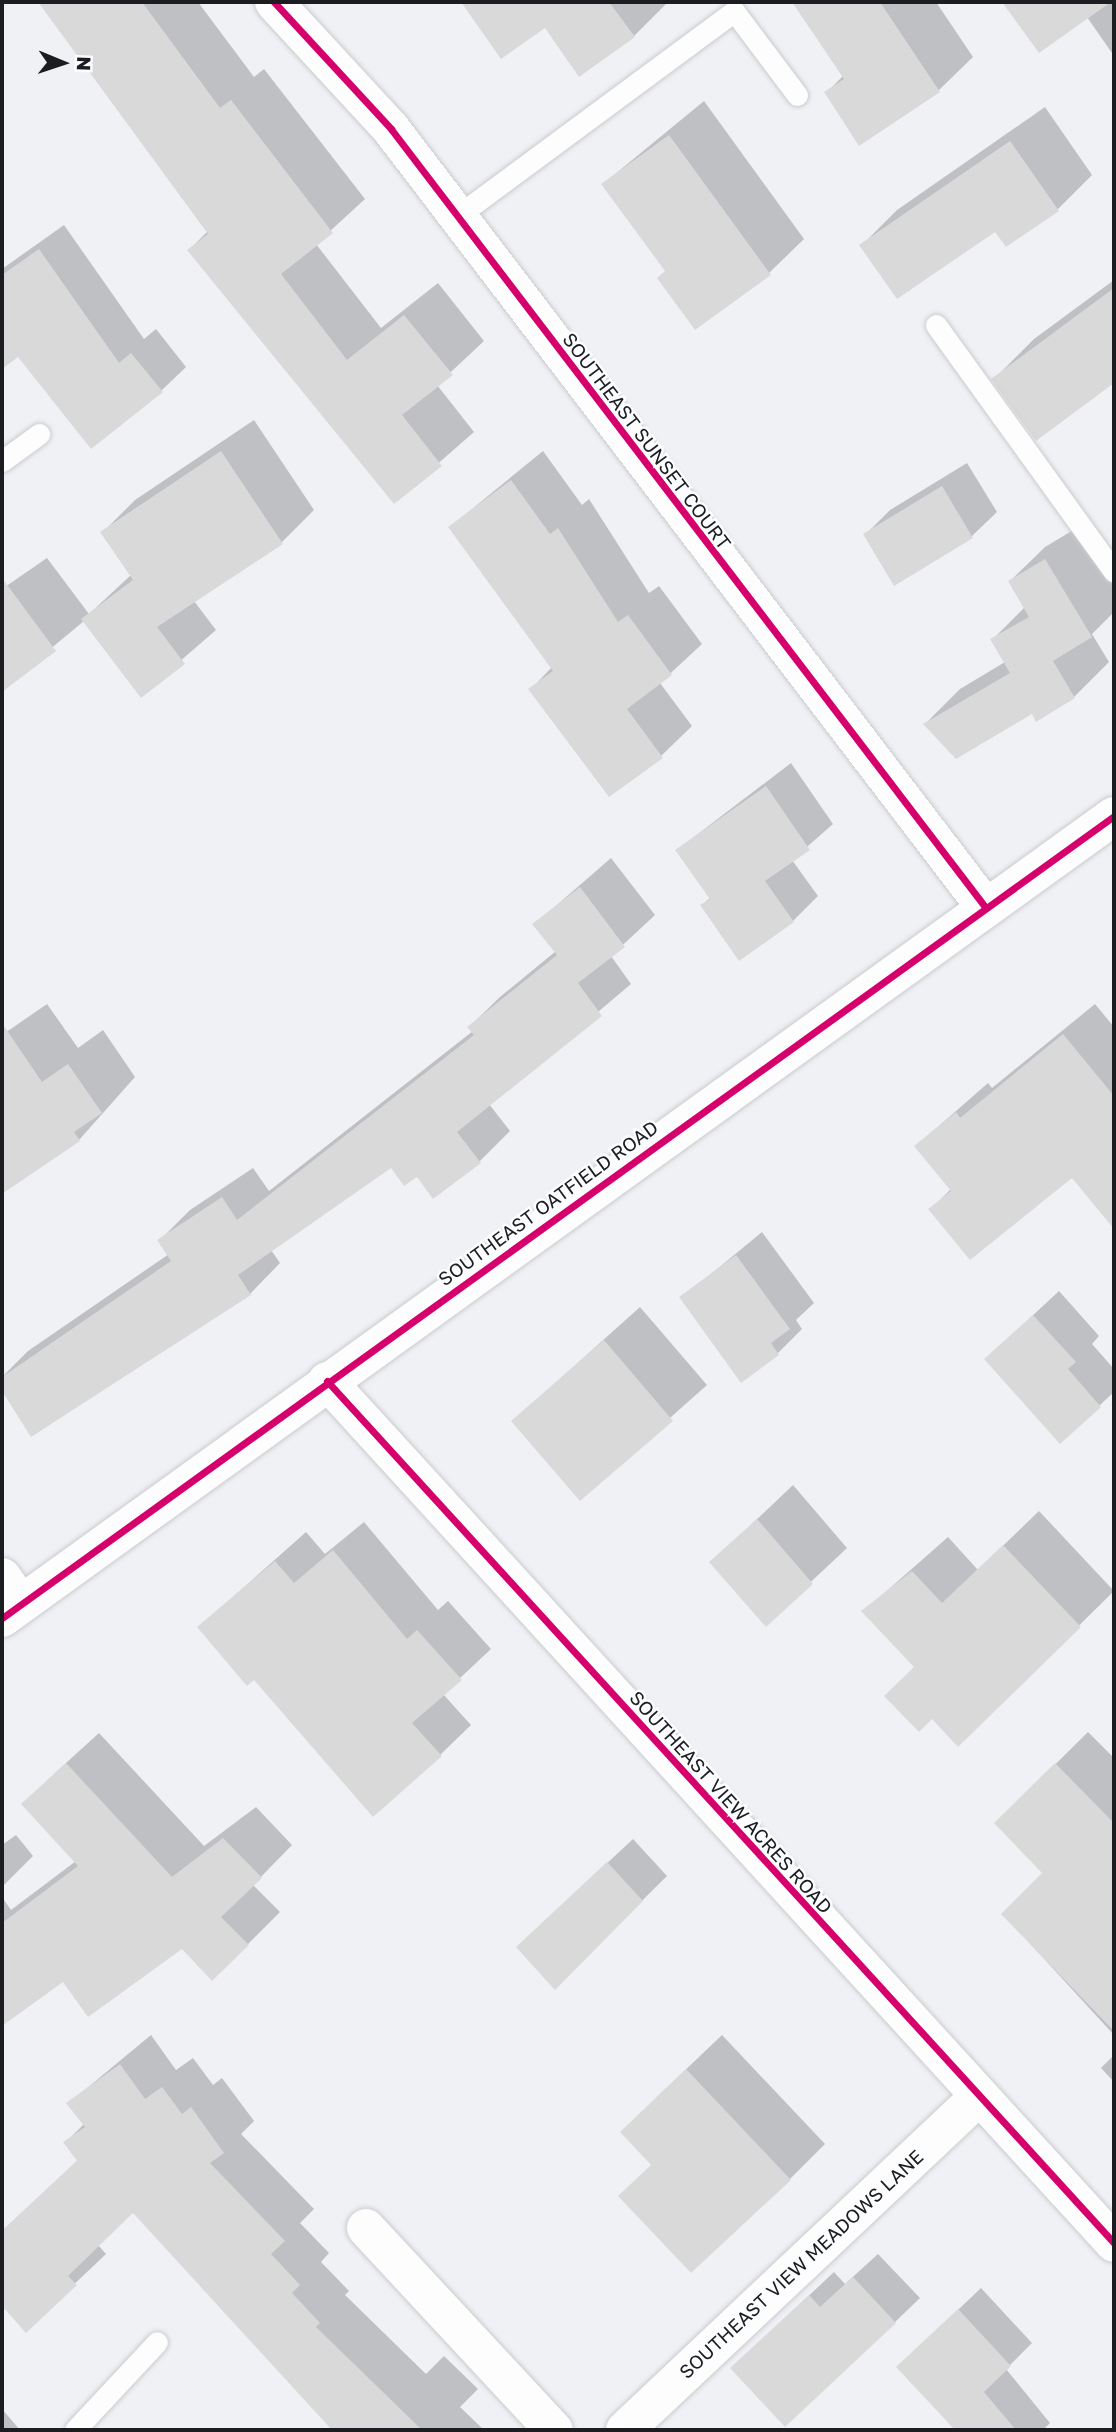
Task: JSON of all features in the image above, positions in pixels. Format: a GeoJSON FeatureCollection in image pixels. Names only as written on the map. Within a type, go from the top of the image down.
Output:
{"type":"FeatureCollection","features":[{"type":"Feature","properties":{"kind":"street","name":"SOUTHEAST SUNSET COURT"},"geometry":{"type":"LineString","coordinates":[[274,2],[391,129],[986,908]]}},
{"type":"Feature","properties":{"kind":"street","name":"SOUTHEAST OATFIELD ROAD"},"geometry":{"type":"LineString","coordinates":[[8,1600],[327,1381],[1114,816]]}},
{"type":"Feature","properties":{"kind":"street","name":"SOUTHEAST VIEW ACRES ROAD"},"geometry":{"type":"LineString","coordinates":[[327,1381],[1114,2243]]}},
{"type":"Feature","properties":{"kind":"street","name":"SOUTHEAST VIEW MEADOWS LANE"},"geometry":{"type":"LineString","coordinates":[[625,2430],[978,2097]]}},
{"type":"Feature","properties":{"kind":"street"},"geometry":{"type":"LineString","coordinates":[[366,2228],[554,2430]]}},
{"type":"Feature","properties":{"kind":"lane"},"geometry":{"type":"LineString","coordinates":[[456,217],[734,11],[797,94]]}},
{"type":"Feature","properties":{"kind":"lane"},"geometry":{"type":"LineString","coordinates":[[936,325],[1114,572]]}},
{"type":"Feature","properties":{"kind":"lane"},"geometry":{"type":"LineString","coordinates":[[2,461],[39,434]]}},
{"type":"Feature","properties":{"kind":"lane"},"geometry":{"type":"LineString","coordinates":[[75,2430],[157,2342]]}},
{"type":"Feature","properties":{"kind":"building"},"geometry":{"type":"Polygon","coordinates":[[[38,2],[142,2],[220,108],[231,100],[333,233],[281,274],[347,360],[404,315],[453,375],[402,415],[442,466],[394,504],[187,250],[208,234],[38,2]]]}},
{"type":"Feature","properties":{"kind":"building"},"geometry":{"type":"Polygon","coordinates":[[[461,2],[609,2],[635,37],[579,77],[545,28],[501,59],[461,2]]]}},
{"type":"Feature","properties":{"kind":"building"},"geometry":{"type":"Polygon","coordinates":[[[792,2],[880,2],[940,92],[859,146],[824,92],[844,79],[792,2]]]}},
{"type":"Feature","properties":{"kind":"building"},"geometry":{"type":"Polygon","coordinates":[[[1002,2],[1111,2],[1039,53],[1002,2]]]}},
{"type":"Feature","properties":{"kind":"building"},"geometry":{"type":"Polygon","coordinates":[[[669,135],[771,275],[695,330],[657,278],[665,271],[601,184],[669,135]]]}},
{"type":"Feature","properties":{"kind":"building"},"geometry":{"type":"Polygon","coordinates":[[[1010,141],[1059,211],[1006,247],[995,232],[897,299],[859,245],[1010,141]]]}},
{"type":"Feature","properties":{"kind":"building"},"geometry":{"type":"Polygon","coordinates":[[[39,249],[119,363],[131,353],[163,392],[91,449],[18,357],[2,369],[2,275],[39,249]]]}},
{"type":"Feature","properties":{"kind":"building"},"geometry":{"type":"Polygon","coordinates":[[[1114,288],[1114,383],[1036,441],[991,379],[1114,288]]]}},
{"type":"Feature","properties":{"kind":"building"},"geometry":{"type":"Polygon","coordinates":[[[221,451],[283,544],[157,627],[185,664],[141,698],[81,619],[133,580],[100,532],[221,451]]]}},
{"type":"Feature","properties":{"kind":"building"},"geometry":{"type":"Polygon","coordinates":[[[511,480],[550,534],[558,528],[618,622],[628,615],[672,675],[627,709],[663,758],[609,797],[528,689],[553,671],[448,527],[511,480]]]}},
{"type":"Feature","properties":{"kind":"building"},"geometry":{"type":"Polygon","coordinates":[[[942,486],[973,538],[894,586],[863,534],[942,486]]]}},
{"type":"Feature","properties":{"kind":"building"},"geometry":{"type":"Polygon","coordinates":[[[1045,559],[1092,637],[1053,661],[1075,698],[1036,722],[1032,714],[956,759],[923,724],[1010,673],[990,639],[1029,617],[1008,581],[1045,559]]]}},
{"type":"Feature","properties":{"kind":"building"},"geometry":{"type":"Polygon","coordinates":[[[2,578],[56,651],[2,692],[2,578]]]}},
{"type":"Feature","properties":{"kind":"building"},"geometry":{"type":"Polygon","coordinates":[[[766,786],[810,850],[765,881],[794,922],[739,961],[700,905],[710,899],[675,850],[766,786]]]}},
{"type":"Feature","properties":{"kind":"building"},"geometry":{"type":"Polygon","coordinates":[[[580,887],[625,947],[578,983],[602,1016],[457,1132],[481,1163],[433,1199],[417,1177],[404,1186],[391,1168],[238,1275],[251,1295],[31,1437],[2,1391],[2,1377],[171,1261],[157,1240],[222,1197],[237,1220],[474,1035],[467,1027],[557,955],[532,924],[580,887]]]}},
{"type":"Feature","properties":{"kind":"building"},"geometry":{"type":"Polygon","coordinates":[[[2,1023],[42,1082],[68,1064],[102,1113],[74,1132],[80,1141],[2,1194],[2,1023]]]}},
{"type":"Feature","properties":{"kind":"building"},"geometry":{"type":"Polygon","coordinates":[[[1063,1034],[1114,1096],[1114,1229],[1072,1178],[970,1260],[928,1209],[951,1191],[914,1146],[956,1112],[960,1118],[1063,1034]]]}},
{"type":"Feature","properties":{"kind":"building"},"geometry":{"type":"Polygon","coordinates":[[[736,1255],[790,1329],[771,1343],[779,1355],[741,1383],[679,1297],[736,1255]]]}},
{"type":"Feature","properties":{"kind":"building"},"geometry":{"type":"Polygon","coordinates":[[[1033,1315],[1076,1362],[1068,1369],[1101,1407],[1060,1444],[984,1359],[1033,1315]]]}},
{"type":"Feature","properties":{"kind":"building"},"geometry":{"type":"Polygon","coordinates":[[[604,1340],[673,1421],[580,1501],[511,1421],[604,1340]]]}},
{"type":"Feature","properties":{"kind":"building"},"geometry":{"type":"Polygon","coordinates":[[[757,1519],[813,1584],[766,1627],[709,1562],[757,1519]]]}},
{"type":"Feature","properties":{"kind":"building"},"geometry":{"type":"Polygon","coordinates":[[[1003,1545],[1081,1627],[958,1747],[932,1719],[919,1732],[884,1696],[914,1667],[861,1611],[912,1571],[942,1603],[1003,1545]]]}},
{"type":"Feature","properties":{"kind":"building"},"geometry":{"type":"Polygon","coordinates":[[[333,1550],[407,1639],[417,1630],[462,1680],[412,1723],[442,1756],[373,1817],[254,1680],[247,1686],[197,1627],[275,1561],[294,1583],[333,1550]]]}},
{"type":"Feature","properties":{"kind":"building"},"geometry":{"type":"Polygon","coordinates":[[[66,1763],[172,1877],[223,1838],[262,1878],[221,1917],[249,1945],[212,1981],[182,1949],[88,2017],[63,1982],[2,2026],[2,1923],[78,1866],[21,1804],[66,1763]]]}},
{"type":"Feature","properties":{"kind":"building"},"geometry":{"type":"Polygon","coordinates":[[[1055,1763],[1114,1823],[1114,2031],[1001,1914],[1042,1873],[994,1823],[1055,1763]]]}},
{"type":"Feature","properties":{"kind":"building"},"geometry":{"type":"Polygon","coordinates":[[[607,1862],[643,1901],[555,1990],[516,1947],[607,1862]]]}},
{"type":"Feature","properties":{"kind":"building"},"geometry":{"type":"Polygon","coordinates":[[[120,2064],[145,2099],[162,2087],[182,2114],[191,2107],[224,2153],[210,2163],[285,2241],[271,2254],[300,2285],[292,2293],[320,2323],[316,2327],[422,2430],[332,2430],[133,2213],[68,2276],[77,2285],[26,2333],[2,2306],[2,2231],[77,2161],[63,2142],[85,2127],[66,2103],[120,2064]]]}},
{"type":"Feature","properties":{"kind":"building"},"geometry":{"type":"Polygon","coordinates":[[[686,2069],[791,2180],[691,2273],[618,2196],[651,2165],[620,2132],[686,2069]]]}},
{"type":"Feature","properties":{"kind":"building"},"geometry":{"type":"Polygon","coordinates":[[[853,2277],[896,2323],[785,2427],[730,2368],[809,2295],[820,2307],[853,2277]]]}},
{"type":"Feature","properties":{"kind":"building"},"geometry":{"type":"Polygon","coordinates":[[[958,2309],[1011,2366],[984,2392],[1016,2430],[955,2430],[896,2367],[958,2309]]]}},
{"type":"Feature","properties":{"kind":"cycle path"},"geometry":{"type":"LineString","coordinates":[[274,2],[391,129],[986,908]]}},
{"type":"Feature","properties":{"kind":"cycle path"},"geometry":{"type":"LineString","coordinates":[[2,1618],[1114,816]]}},
{"type":"Feature","properties":{"kind":"cycle path"},"geometry":{"type":"LineString","coordinates":[[327,1381],[1114,2243]]}}]}
